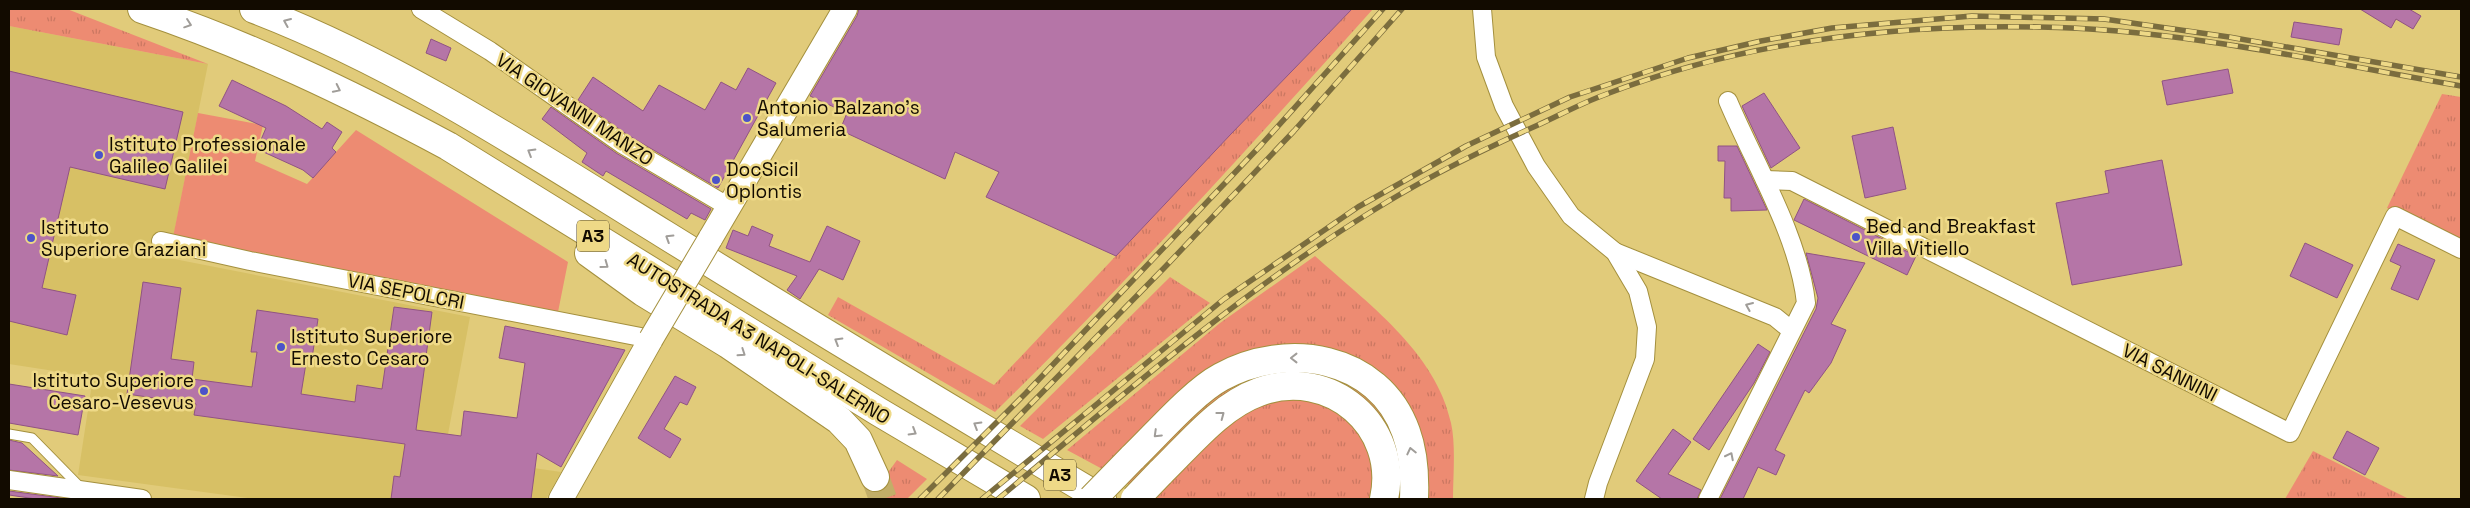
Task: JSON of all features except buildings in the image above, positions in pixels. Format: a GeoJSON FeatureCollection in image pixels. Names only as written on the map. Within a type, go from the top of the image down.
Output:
{"type":"FeatureCollection","features":[{"type":"Feature","properties":{"kind":"highway","name":"AUTOSTRADA A3 NAPOLI-SALERNO"},"geometry":{"type":"LineString","coordinates":[[142,9],[196,27],[321,81],[440,142],[854,397],[1026,499]]}},
{"type":"Feature","properties":{"kind":"highway","name":"AUTOSTRADA A3 NAPOLI-SALERNO"},"geometry":{"type":"LineString","coordinates":[[254,9],[328,41],[463,111],[1102,499]]}},
{"type":"Feature","properties":{"kind":"highway"},"geometry":{"type":"LineString","coordinates":[[500,178],[573,242],[643,292],[728,344],[839,420],[858,440],[875,478]]}},
{"type":"Feature","properties":{"kind":"highway"},"geometry":{"type":"LineString","coordinates":[[1092,499],[1205,388],[1220,377],[1264,360],[1294,357],[1320,359],[1345,368],[1369,382],[1392,405],[1406,430],[1413,454],[1414,499]]}},
{"type":"Feature","properties":{"kind":"highway"},"geometry":{"type":"LineString","coordinates":[[1019,450],[1073,469],[1136,499],[1211,423],[1241,400],[1260,391],[1286,386],[1303,387],[1324,392],[1348,402],[1362,414],[1372,427],[1382,450],[1386,470],[1384,499]]}},
{"type":"Feature","properties":{"kind":"street","name":"VIA GIOVANNI MANZO"},"geometry":{"type":"LineString","coordinates":[[421,9],[488,49],[622,144],[729,207]]}},
{"type":"Feature","properties":{"kind":"street"},"geometry":{"type":"LineString","coordinates":[[561,499],[651,339],[845,9]]}},
{"type":"Feature","properties":{"kind":"street"},"geometry":{"type":"LineString","coordinates":[[1482,9],[1486,57],[1504,106],[1536,166],[1571,216],[1615,252],[1775,317],[1791,330]]}},
{"type":"Feature","properties":{"kind":"street"},"geometry":{"type":"LineString","coordinates":[[1708,499],[1806,303],[1805,289],[1793,250],[1765,180],[1728,100]]}},
{"type":"Feature","properties":{"kind":"street","name":"VIA SANNINI"},"geometry":{"type":"LineString","coordinates":[[1765,180],[1792,181],[2290,433],[2395,216],[2461,250]]}},
{"type":"Feature","properties":{"kind":"street","name":"VIA SEPOLCRI"},"geometry":{"type":"LineString","coordinates":[[162,241],[250,261],[651,339]]}},
{"type":"Feature","properties":{"kind":"street"},"geometry":{"type":"LineString","coordinates":[[1594,499],[1598,483],[1645,359],[1647,327],[1638,291],[1615,252]]}},
{"type":"Feature","properties":{"kind":"street"},"geometry":{"type":"LineString","coordinates":[[9,480],[142,499]]}},
{"type":"Feature","properties":{"kind":"lane"},"geometry":{"type":"LineString","coordinates":[[9,434],[32,438],[84,491]]}},
{"type":"Feature","properties":{"kind":"shaded area","name":"Istituto Superiore Ernesto Cesaro"},"geometry":{"type":"Polygon","coordinates":[[[9,26],[208,64],[169,258],[470,317],[448,434],[458,457],[561,472],[546,499],[255,499],[78,475],[93,377],[9,364],[9,26]]]}},
{"type":"Feature","properties":{"kind":"green space"},"geometry":{"type":"Polygon","coordinates":[[[9,9],[67,9],[208,64],[9,26],[9,9]]]}},
{"type":"Feature","properties":{"kind":"green space"},"geometry":{"type":"Polygon","coordinates":[[[1352,9],[1373,9],[1140,264],[995,412],[828,315],[838,297],[994,385],[1229,136],[1352,9]]]}},
{"type":"Feature","properties":{"kind":"green space"},"geometry":{"type":"Polygon","coordinates":[[[2442,94],[2461,97],[2461,245],[2387,208],[2442,94]]]}},
{"type":"Feature","properties":{"kind":"green space"},"geometry":{"type":"Polygon","coordinates":[[[198,113],[263,125],[255,161],[307,184],[356,130],[568,262],[558,312],[173,237],[198,113]]]}},
{"type":"Feature","properties":{"kind":"green space"},"geometry":{"type":"Polygon","coordinates":[[[1315,256],[1396,330],[1431,373],[1443,397],[1453,432],[1453,499],[1425,499],[1398,398],[1281,346],[1253,350],[1229,362],[1106,471],[1067,450],[1220,323],[1315,256]]]}},
{"type":"Feature","properties":{"kind":"green space"},"geometry":{"type":"Polygon","coordinates":[[[1170,277],[1210,303],[1043,439],[1020,426],[1170,277]]]}},
{"type":"Feature","properties":{"kind":"green space"},"geometry":{"type":"Polygon","coordinates":[[[1296,366],[1345,379],[1378,406],[1399,443],[1403,499],[1394,499],[1392,448],[1287,375],[1132,487],[1125,482],[1211,398],[1245,378],[1296,366]]]}},
{"type":"Feature","properties":{"kind":"green space"},"geometry":{"type":"Polygon","coordinates":[[[1302,397],[1345,411],[1373,453],[1374,499],[1159,499],[1154,496],[1235,417],[1258,402],[1302,397]]]}},
{"type":"Feature","properties":{"kind":"green space"},"geometry":{"type":"Polygon","coordinates":[[[2313,451],[2409,499],[2285,499],[2313,451]]]}},
{"type":"Feature","properties":{"kind":"green space"},"geometry":{"type":"Polygon","coordinates":[[[897,460],[927,479],[907,499],[871,499],[873,497],[866,485],[884,478],[897,460]]]}},
{"type":"Feature","properties":{"kind":"tunnel"},"geometry":{"type":"LineString","coordinates":[[875,477],[883,499]]}},
{"type":"Feature","properties":{"kind":"railway"},"geometry":{"type":"LineString","coordinates":[[920,499],[1026,393],[1262,144],[1383,9]]}},
{"type":"Feature","properties":{"kind":"railway"},"geometry":{"type":"LineString","coordinates":[[938,499],[1166,266],[1294,131],[1402,9]]}},
{"type":"Feature","properties":{"kind":"railway"},"geometry":{"type":"LineString","coordinates":[[982,499],[1224,299],[1358,207],[1466,146],[1570,97],[1688,58],[1761,41],[1832,28],[1972,16],[2104,19],[2229,37],[2461,77]]}},
{"type":"Feature","properties":{"kind":"railway"},"geometry":{"type":"LineString","coordinates":[[998,499],[1135,385],[1228,311],[1324,242],[1374,210],[1454,164],[1588,102],[1656,77],[1709,62],[1763,49],[1873,33],[1984,27],[2039,27],[2092,29],[2198,40],[2304,57],[2461,86]]}},
{"type":"Feature","properties":{"kind":"place","name":"Antonio Balzano's Salumeria"},"geometry":{"type":"Point","coordinates":[747,118]}},
{"type":"Feature","properties":{"kind":"place","name":"Istituto Professionale Galileo Galilei"},"geometry":{"type":"Point","coordinates":[99,155]}},
{"type":"Feature","properties":{"kind":"place","name":"DocSicil Oplontis"},"geometry":{"type":"Point","coordinates":[716,180]}},
{"type":"Feature","properties":{"kind":"place","name":"Bed and Breakfast Villa Vitiello"},"geometry":{"type":"Point","coordinates":[1856,237]}},
{"type":"Feature","properties":{"kind":"place","name":"Istituto Superiore Graziani"},"geometry":{"type":"Point","coordinates":[31,238]}},
{"type":"Feature","properties":{"kind":"place","name":"Istituto Superiore Ernesto Cesaro"},"geometry":{"type":"Point","coordinates":[281,347]}},
{"type":"Feature","properties":{"kind":"place","name":"Istituto Superiore Cesaro-Vesevus"},"geometry":{"type":"Point","coordinates":[204,391]}}]}
